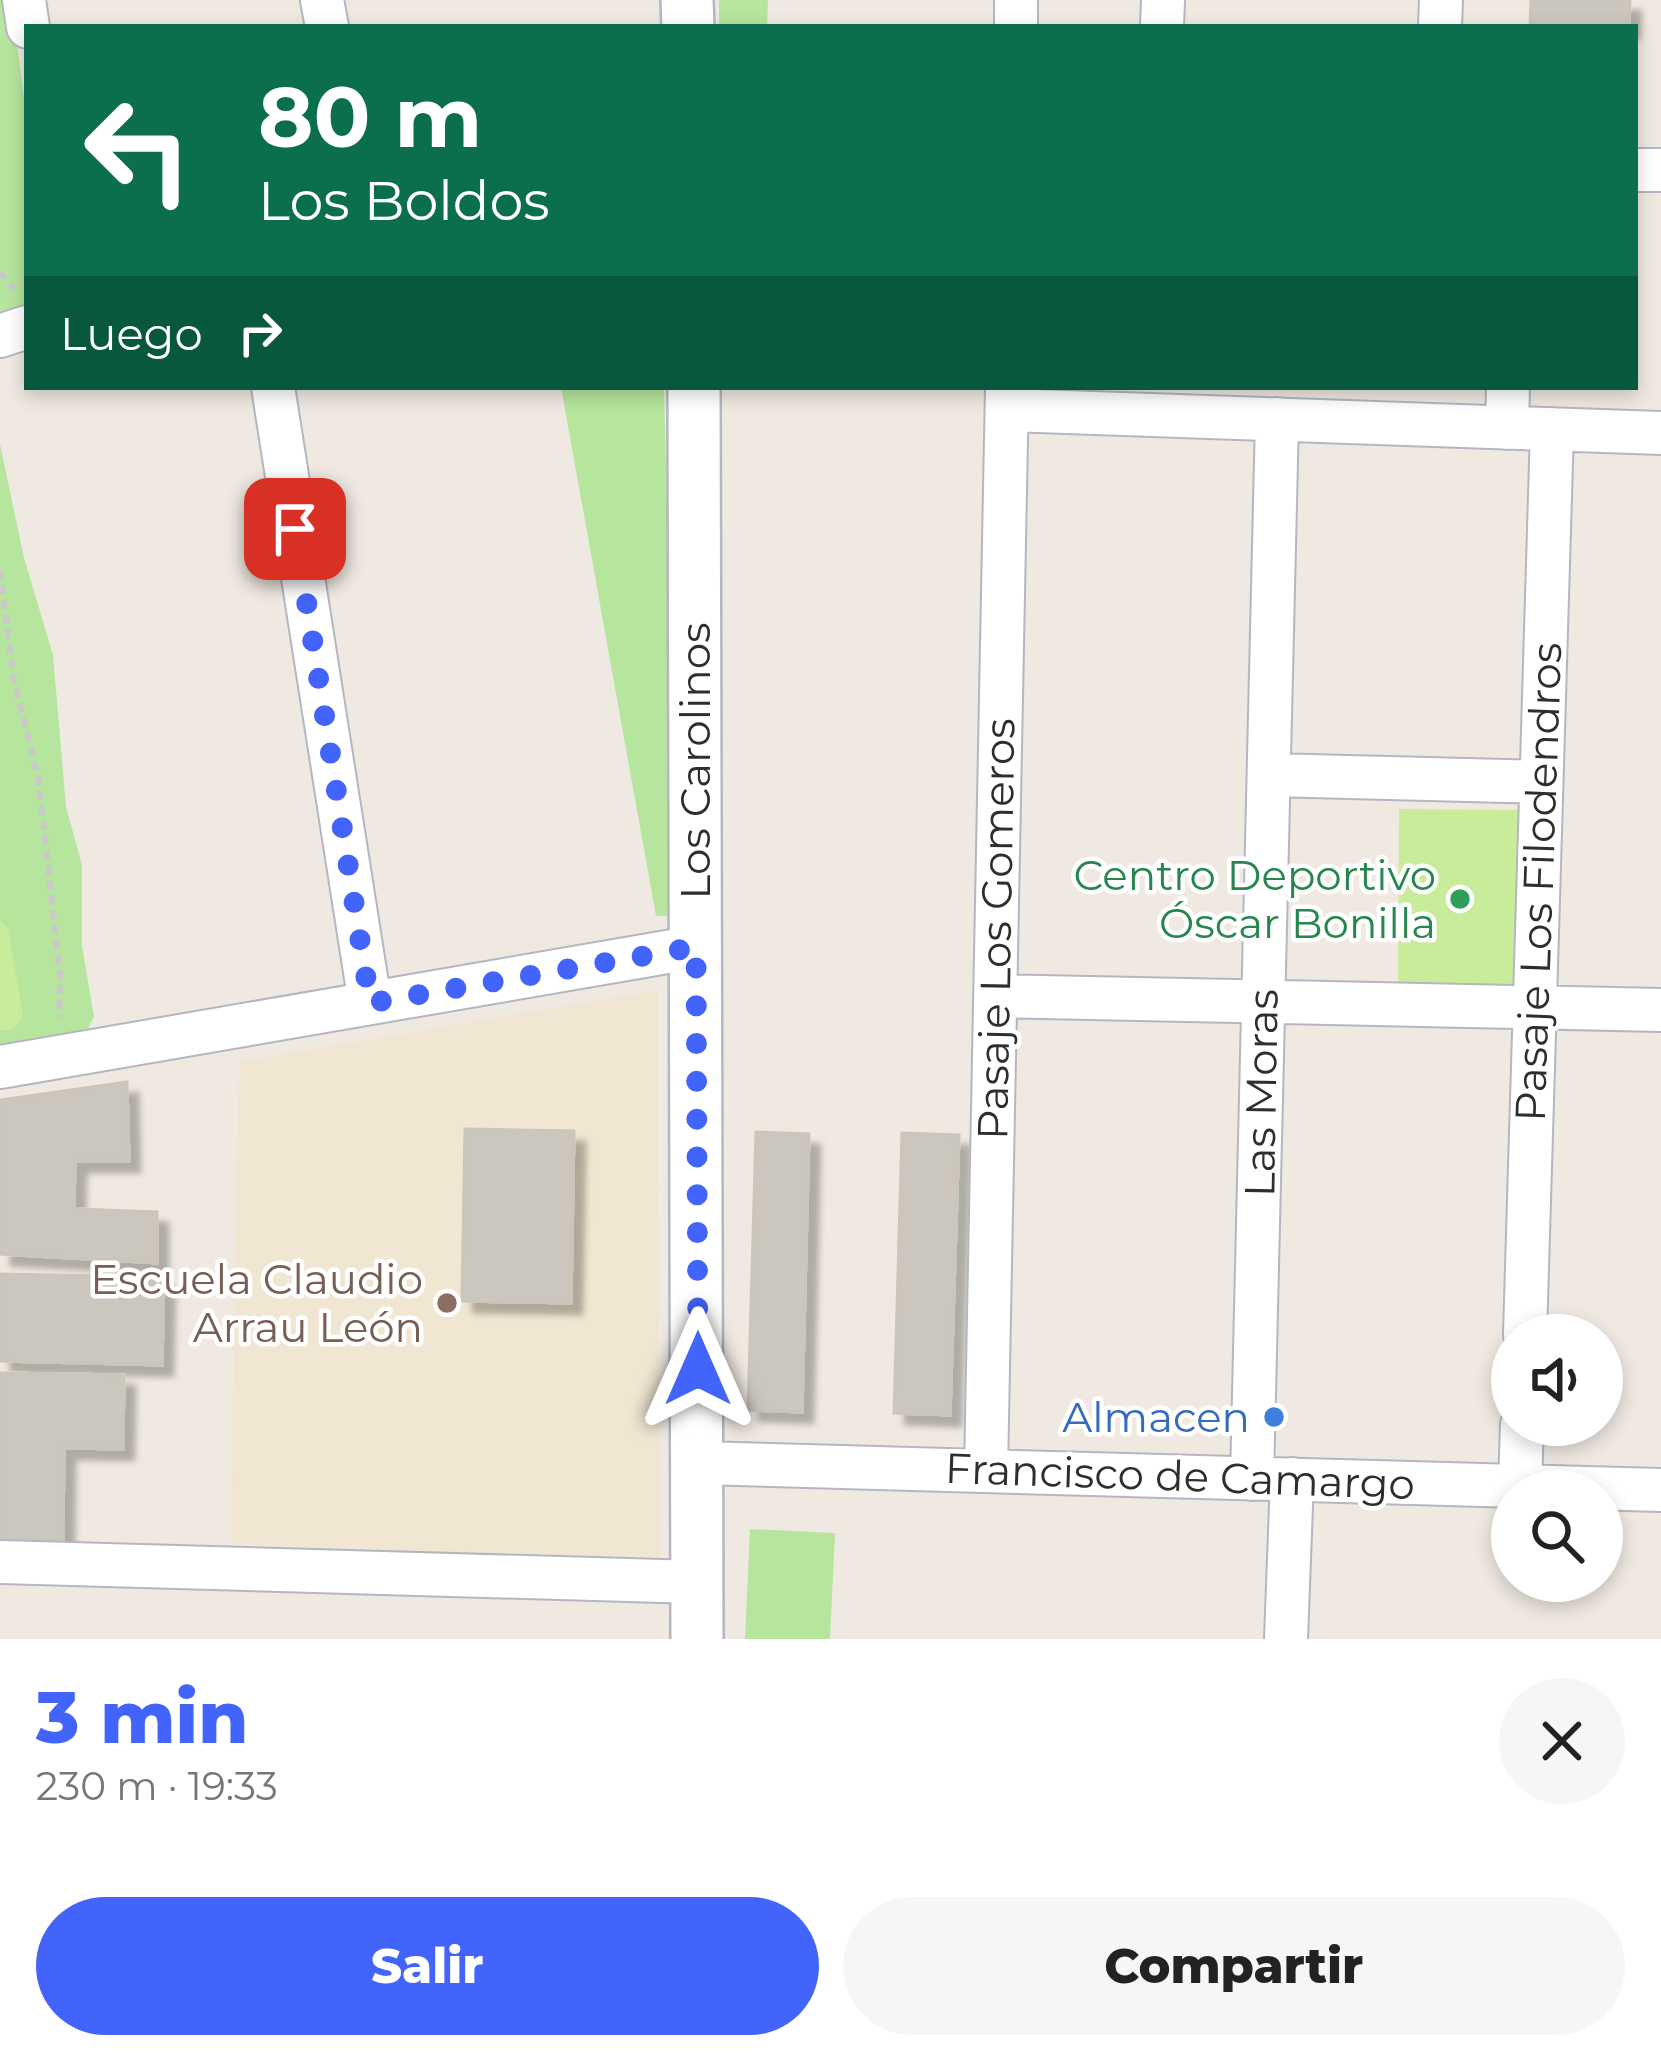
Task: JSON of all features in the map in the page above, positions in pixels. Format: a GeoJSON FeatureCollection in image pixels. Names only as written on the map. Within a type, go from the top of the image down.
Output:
{"type":"FeatureCollection","features":[{"type":"Feature","properties":{"kind":"street"},"geometry":{"type":"LineString","coordinates":[[273,390],[370,1003]]}},
{"type":"Feature","properties":{"kind":"street","name":"Los Carolinos"},"geometry":{"type":"LineString","coordinates":[[694,390],[697,1639]]}},
{"type":"Feature","properties":{"kind":"street"},"geometry":{"type":"LineString","coordinates":[[1007,398],[1277,419],[1508,407],[1552,429],[1661,433]]}},
{"type":"Feature","properties":{"kind":"street","name":"Pasaje Los Gomeros"},"geometry":{"type":"LineString","coordinates":[[986,1471],[1007,398]]}},
{"type":"Feature","properties":{"kind":"street","name":"Las Moras"},"geometry":{"type":"LineString","coordinates":[[1277,419],[1263,1002],[1272,1479],[1286,1639]]}},
{"type":"Feature","properties":{"kind":"street","name":"Pasaje Los Filodendros"},"geometry":{"type":"LineString","coordinates":[[1526,1314],[1552,429]]}},
{"type":"Feature","properties":{"kind":"street"},"geometry":{"type":"LineString","coordinates":[[1269,775],[1541,782]]}},
{"type":"Feature","properties":{"kind":"street"},"geometry":{"type":"LineString","coordinates":[[0,1067],[696,947]]}},
{"type":"Feature","properties":{"kind":"street"},"geometry":{"type":"LineString","coordinates":[[995,996],[1661,1010]]}},
{"type":"Feature","properties":{"kind":"street","name":"Francisco de Camargo"},"geometry":{"type":"LineString","coordinates":[[699,1463],[1491,1485]]}},
{"type":"Feature","properties":{"kind":"street","name":"Francisco de Camargo"},"geometry":{"type":"LineString","coordinates":[[1623,1489],[1661,1490]]}},
{"type":"Feature","properties":{"kind":"street"},"geometry":{"type":"LineString","coordinates":[[0,1562],[698,1582]]}},
{"type":"Feature","properties":{"kind":"path"},"geometry":{"type":"LineString","coordinates":[[0,570],[14,682],[38,776],[60,975],[59,1057]]}},
{"type":"Feature","properties":{"kind":"shaded area","name":"Escuela Claudio Arrau León"},"geometry":{"type":"Polygon","coordinates":[[[658,990],[659,1558],[231,1544],[239,1062],[658,990]]]}},
{"type":"Feature","properties":{"kind":"green space"},"geometry":{"type":"Polygon","coordinates":[[[0,0],[11,0],[24,97],[24,311],[0,321],[0,0]]]}},
{"type":"Feature","properties":{"kind":"green space"},"geometry":{"type":"Polygon","coordinates":[[[719,0],[768,0],[767,24],[719,24],[719,0]]]}},
{"type":"Feature","properties":{"kind":"green space"},"geometry":{"type":"Polygon","coordinates":[[[562,390],[664,390],[677,915],[656,916],[562,390]]]}},
{"type":"Feature","properties":{"kind":"green space"},"geometry":{"type":"Polygon","coordinates":[[[0,444],[24,558],[53,655],[66,807],[82,865],[82,946],[94,1017],[74,1054],[0,1067],[0,444]]]}},
{"type":"Feature","properties":{"kind":"green space","name":"Centro Deportivo Óscar Bonilla"},"geometry":{"type":"Polygon","coordinates":[[[1399,809],[1523,810],[1522,989],[1398,988],[1399,809]]]}},
{"type":"Feature","properties":{"kind":"green space"},"geometry":{"type":"Polygon","coordinates":[[[0,921],[8,928],[23,1016],[14,1029],[0,1031],[0,921]]]}},
{"type":"Feature","properties":{"kind":"green space"},"geometry":{"type":"Polygon","coordinates":[[[750,1529],[835,1533],[830,1639],[745,1639],[750,1529]]]}},
{"type":"Feature","properties":{"kind":"building"},"geometry":{"type":"Polygon","coordinates":[[[1531,0],[1630,0],[1629,24],[1530,24],[1531,0]]]}},
{"type":"Feature","properties":{"kind":"building"},"geometry":{"type":"Polygon","coordinates":[[[127,1082],[129,1161],[75,1161],[74,1209],[157,1212],[157,1263],[0,1254],[0,1100],[127,1082]]]}},
{"type":"Feature","properties":{"kind":"building"},"geometry":{"type":"Polygon","coordinates":[[[465,1129],[574,1131],[571,1303],[462,1301],[465,1129]]]}},
{"type":"Feature","properties":{"kind":"building"},"geometry":{"type":"Polygon","coordinates":[[[756,1132],[809,1134],[802,1412],[748,1410],[756,1132]]]}},
{"type":"Feature","properties":{"kind":"building"},"geometry":{"type":"Polygon","coordinates":[[[902,1133],[959,1135],[950,1415],[894,1413],[902,1133]]]}},
{"type":"Feature","properties":{"kind":"building"},"geometry":{"type":"Polygon","coordinates":[[[0,1274],[164,1277],[162,1365],[0,1361],[0,1274]]]}},
{"type":"Feature","properties":{"kind":"building"},"geometry":{"type":"Polygon","coordinates":[[[0,1373],[124,1375],[123,1449],[64,1448],[63,1541],[0,1540],[0,1373]]]}},
{"type":"Feature","properties":{"kind":"place","name":"Centro Deportivo Óscar Bonilla"},"geometry":{"type":"Point","coordinates":[1460,899]}},
{"type":"Feature","properties":{"kind":"place","name":"Escuela Claudio Arrau León"},"geometry":{"type":"Point","coordinates":[447,1303]}},
{"type":"Feature","properties":{"kind":"place","name":"Almacen"},"geometry":{"type":"Point","coordinates":[1274,1417]}},
{"type":"Feature","properties":{"kind":"route"},"geometry":{"type":"LineString","coordinates":[[295,529],[370,1003],[696,947],[698,1369]]}}]}
